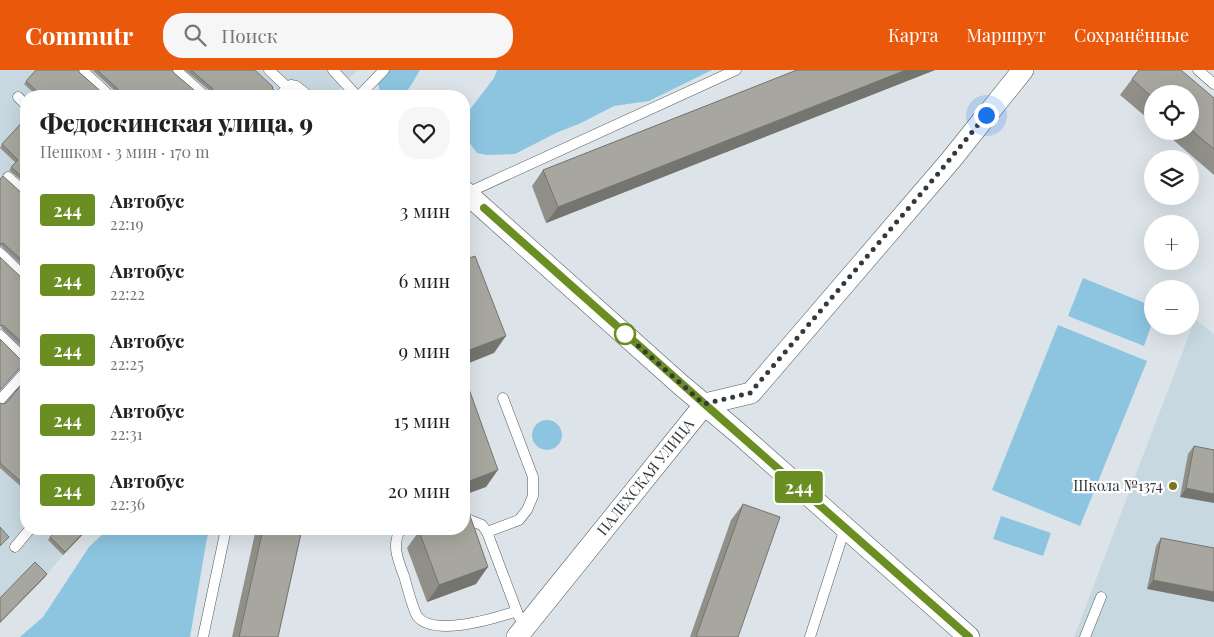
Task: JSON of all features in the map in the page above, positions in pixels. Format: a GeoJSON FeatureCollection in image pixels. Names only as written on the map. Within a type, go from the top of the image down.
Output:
{"type":"FeatureCollection","features":[{"type":"Feature","properties":{"kind":"street","name":"ПАЛЕХСКАЯ УЛИЦА"},"geometry":{"type":"LineString","coordinates":[[519,626],[704,404],[750,393],[950,161],[1023,70]]}},
{"type":"Feature","properties":{"kind":"street"},"geometry":{"type":"LineString","coordinates":[[470,196],[969,637]]}},
{"type":"Feature","properties":{"kind":"lane"},"geometry":{"type":"LineString","coordinates":[[82,70],[104,90]]}},
{"type":"Feature","properties":{"kind":"lane"},"geometry":{"type":"LineString","coordinates":[[176,70],[198,90]]}},
{"type":"Feature","properties":{"kind":"lane"},"geometry":{"type":"LineString","coordinates":[[269,70],[287,87]]}},
{"type":"Feature","properties":{"kind":"lane"},"geometry":{"type":"LineString","coordinates":[[334,70],[352,90]]}},
{"type":"Feature","properties":{"kind":"lane"},"geometry":{"type":"LineString","coordinates":[[364,90],[384,70]]}},
{"type":"Feature","properties":{"kind":"lane"},"geometry":{"type":"LineString","coordinates":[[470,190],[736,70]]}},
{"type":"Feature","properties":{"kind":"lane"},"geometry":{"type":"LineString","coordinates":[[1198,70],[1214,84]]}},
{"type":"Feature","properties":{"kind":"lane"},"geometry":{"type":"LineString","coordinates":[[284,90],[291,85],[301,90]]}},
{"type":"Feature","properties":{"kind":"lane"},"geometry":{"type":"LineString","coordinates":[[8,176],[20,187]]}},
{"type":"Feature","properties":{"kind":"lane"},"geometry":{"type":"LineString","coordinates":[[0,253],[20,272]]}},
{"type":"Feature","properties":{"kind":"lane"},"geometry":{"type":"LineString","coordinates":[[0,335],[20,354]]}},
{"type":"Feature","properties":{"kind":"lane"},"geometry":{"type":"LineString","coordinates":[[0,400],[20,378]]}},
{"type":"Feature","properties":{"kind":"lane"},"geometry":{"type":"LineString","coordinates":[[487,532],[519,520],[527,510],[533,496],[533,477],[503,398]]}},
{"type":"Feature","properties":{"kind":"lane"},"geometry":{"type":"LineString","coordinates":[[398,535],[395,550],[417,618],[427,626],[445,631],[465,628],[519,626],[487,532],[482,525],[470,520]]}},
{"type":"Feature","properties":{"kind":"lane"},"geometry":{"type":"LineString","coordinates":[[810,637],[845,528]]}},
{"type":"Feature","properties":{"kind":"lane"},"geometry":{"type":"LineString","coordinates":[[15,547],[25,535]]}},
{"type":"Feature","properties":{"kind":"lane"},"geometry":{"type":"LineString","coordinates":[[203,637],[225,535]]}},
{"type":"Feature","properties":{"kind":"lane"},"geometry":{"type":"LineString","coordinates":[[1085,637],[1101,597]]}},
{"type":"Feature","properties":{"kind":"shaded area"},"geometry":{"type":"Polygon","coordinates":[[[0,70],[358,70],[338,90],[20,90],[20,535],[82,535],[0,623],[0,70]]]}},
{"type":"Feature","properties":{"kind":"shaded area"},"geometry":{"type":"Polygon","coordinates":[[[388,70],[420,70],[408,90],[380,90],[378,84],[388,70]]]}},
{"type":"Feature","properties":{"kind":"shaded area"},"geometry":{"type":"Polygon","coordinates":[[[497,70],[712,70],[649,101],[614,106],[515,154],[487,155],[477,153],[470,144],[470,109],[494,78],[497,70]]]}},
{"type":"Feature","properties":{"kind":"shaded area"},"geometry":{"type":"Polygon","coordinates":[[[1083,278],[1144,303],[1144,335],[1148,335],[1144,346],[1068,316],[1083,278]]]}},
{"type":"Feature","properties":{"kind":"shaded area","name":"Школа №1374"},"geometry":{"type":"Polygon","coordinates":[[[1199,322],[1214,334],[1214,637],[1074,637],[1189,335],[1199,335],[1199,322]]]}},
{"type":"Feature","properties":{"kind":"shaded area"},"geometry":{"type":"Polygon","coordinates":[[[1058,325],[1147,361],[1080,526],[992,490],[1058,325]]]}},
{"type":"Feature","properties":{"kind":"shaded area"},"geometry":{"type":"Polygon","coordinates":[[[547,420],[558,424],[562,435],[558,446],[547,450],[536,446],[532,435],[536,424],[547,420]]]}},
{"type":"Feature","properties":{"kind":"shaded area"},"geometry":{"type":"Polygon","coordinates":[[[1001,516],[1051,533],[1043,556],[993,539],[1001,516]]]}},
{"type":"Feature","properties":{"kind":"shaded area"},"geometry":{"type":"Polygon","coordinates":[[[102,535],[208,535],[190,637],[20,637],[43,617],[89,547],[102,535]]]}},
{"type":"Feature","properties":{"kind":"building"},"geometry":{"type":"Polygon","coordinates":[[[36,70],[79,70],[99,90],[36,90],[26,81],[36,70]]]}},
{"type":"Feature","properties":{"kind":"building"},"geometry":{"type":"Polygon","coordinates":[[[97,70],[173,70],[194,90],[118,90],[97,70]]]}},
{"type":"Feature","properties":{"kind":"building"},"geometry":{"type":"Polygon","coordinates":[[[191,70],[255,70],[274,90],[213,90],[191,70]]]}},
{"type":"Feature","properties":{"kind":"building"},"geometry":{"type":"Polygon","coordinates":[[[797,70],[906,70],[558,207],[543,170],[797,70]]]}},
{"type":"Feature","properties":{"kind":"building"},"geometry":{"type":"Polygon","coordinates":[[[1139,70],[1181,70],[1199,85],[1144,85],[1144,90],[1132,79],[1139,70]]]}},
{"type":"Feature","properties":{"kind":"building"},"geometry":{"type":"Polygon","coordinates":[[[1199,85],[1214,98],[1214,149],[1199,136],[1199,85]]]}},
{"type":"Feature","properties":{"kind":"building"},"geometry":{"type":"Polygon","coordinates":[[[20,124],[20,175],[11,167],[18,160],[2,144],[20,124]]]}},
{"type":"Feature","properties":{"kind":"building"},"geometry":{"type":"Polygon","coordinates":[[[3,176],[20,191],[20,259],[3,243],[0,244],[0,179],[3,176]]]}},
{"type":"Feature","properties":{"kind":"building"},"geometry":{"type":"Polygon","coordinates":[[[475,256],[506,336],[470,350],[470,258],[475,256]]]}},
{"type":"Feature","properties":{"kind":"building"},"geometry":{"type":"Polygon","coordinates":[[[0,257],[20,276],[20,341],[3,325],[0,326],[0,257]]]}},
{"type":"Feature","properties":{"kind":"building"},"geometry":{"type":"Polygon","coordinates":[[[0,339],[20,359],[20,368],[0,390],[0,339]]]}},
{"type":"Feature","properties":{"kind":"building"},"geometry":{"type":"Polygon","coordinates":[[[20,386],[20,481],[0,463],[0,403],[4,404],[20,386]]]}},
{"type":"Feature","properties":{"kind":"building"},"geometry":{"type":"Polygon","coordinates":[[[470,392],[498,470],[470,481],[470,392]]]}},
{"type":"Feature","properties":{"kind":"building"},"geometry":{"type":"Polygon","coordinates":[[[1194,446],[1214,450],[1214,494],[1186,488],[1194,446]]]}},
{"type":"Feature","properties":{"kind":"building"},"geometry":{"type":"Polygon","coordinates":[[[743,504],[780,517],[738,637],[696,637],[743,504]]]}},
{"type":"Feature","properties":{"kind":"building"},"geometry":{"type":"Polygon","coordinates":[[[470,516],[488,567],[439,585],[420,535],[470,535],[470,516]]]}},
{"type":"Feature","properties":{"kind":"building"},"geometry":{"type":"Polygon","coordinates":[[[0,527],[9,537],[0,546],[0,527]]]}},
{"type":"Feature","properties":{"kind":"building"},"geometry":{"type":"Polygon","coordinates":[[[52,535],[81,535],[65,552],[50,537],[52,535]]]}},
{"type":"Feature","properties":{"kind":"building"},"geometry":{"type":"Polygon","coordinates":[[[262,535],[301,535],[278,637],[239,637],[262,535]]]}},
{"type":"Feature","properties":{"kind":"building"},"geometry":{"type":"Polygon","coordinates":[[[1161,538],[1214,548],[1214,592],[1153,580],[1161,538]]]}},
{"type":"Feature","properties":{"kind":"building"},"geometry":{"type":"Polygon","coordinates":[[[35,562],[47,574],[0,622],[0,598],[35,562]]]}},
{"type":"Feature","properties":{"kind":"bus line","name":"244"},"geometry":{"type":"LineString","coordinates":[[484,208],[681,385],[736,431],[969,637]]}},
{"type":"Feature","properties":{"kind":"place","name":"Школа №1374"},"geometry":{"type":"Point","coordinates":[1173,486]}},
{"type":"Feature","properties":{"kind":"route"},"geometry":{"type":"LineString","coordinates":[[625,334],[704,404],[750,393],[986,115]]}}]}
